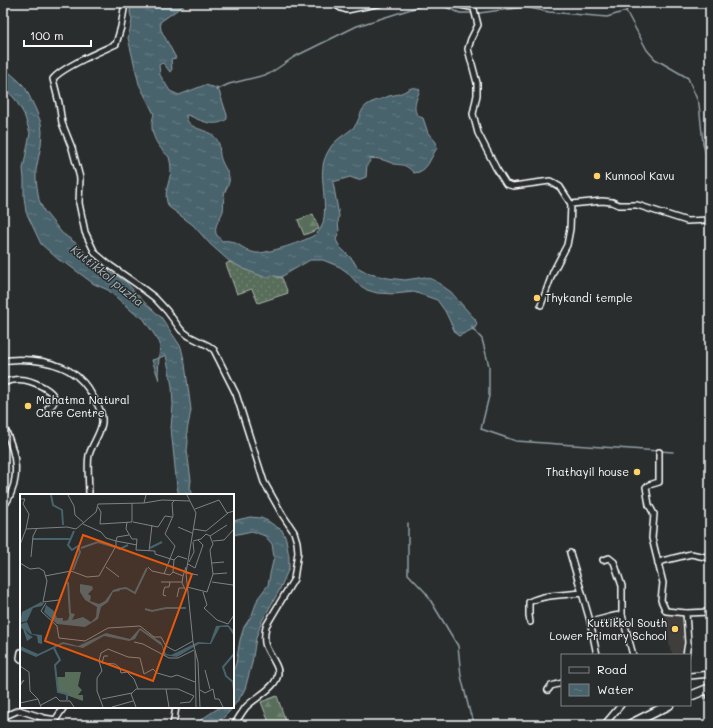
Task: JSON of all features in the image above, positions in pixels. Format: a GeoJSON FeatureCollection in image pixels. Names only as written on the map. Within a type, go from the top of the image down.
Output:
{"type":"FeatureCollection","features":[{"type":"Feature","properties":{"kind":"highway"},"geometry":{"type":"LineString","coordinates":[[691,696],[709,691]]}},
{"type":"Feature","properties":{"kind":"highway"},"geometry":{"type":"LineString","coordinates":[[629,725],[667,706]]}},
{"type":"Feature","properties":{"kind":"street"},"geometry":{"type":"LineString","coordinates":[[125,3],[121,27],[116,44],[56,75],[53,79],[62,123],[72,148],[79,173],[79,203],[85,232],[95,253],[99,257],[155,298],[181,330],[214,350],[236,394],[264,482],[294,532],[297,542],[298,552],[294,579],[266,626],[264,634],[265,646],[277,666],[277,680],[268,690],[258,696],[246,707],[234,725]]}},
{"type":"Feature","properties":{"kind":"street"},"geometry":{"type":"LineString","coordinates":[[333,3],[347,10],[381,3]]}},
{"type":"Feature","properties":{"kind":"street"},"geometry":{"type":"LineString","coordinates":[[451,3],[470,7],[473,5],[478,25],[468,49],[477,83],[477,95],[473,114],[478,133],[496,168],[506,184],[513,186],[550,181],[560,187],[571,204],[570,229],[567,245],[553,272],[541,305]]}},
{"type":"Feature","properties":{"kind":"street"},"geometry":{"type":"LineString","coordinates":[[571,204],[612,202],[619,205],[637,205],[687,221],[710,220]]}},
{"type":"Feature","properties":{"kind":"street"},"geometry":{"type":"LineString","coordinates":[[3,361],[23,360],[49,362],[59,365],[67,369],[84,383],[91,392],[97,404],[102,423],[89,456],[89,494]]}},
{"type":"Feature","properties":{"kind":"street"},"geometry":{"type":"LineString","coordinates":[[3,383],[17,380],[38,383],[48,389],[53,396],[54,402],[48,408]]}},
{"type":"Feature","properties":{"kind":"street"},"geometry":{"type":"LineString","coordinates":[[3,425],[11,445],[16,465],[16,472],[12,491],[6,504],[3,506]]}},
{"type":"Feature","properties":{"kind":"street"},"geometry":{"type":"LineString","coordinates":[[659,452],[659,482],[646,487],[649,505],[654,514],[652,538],[663,583],[661,600],[663,607],[666,611],[686,613],[710,612]]}},
{"type":"Feature","properties":{"kind":"street"},"geometry":{"type":"LineString","coordinates":[[570,553],[590,621],[598,654]]}},
{"type":"Feature","properties":{"kind":"street"},"geometry":{"type":"LineString","coordinates":[[658,564],[662,561],[691,554],[710,558]]}},
{"type":"Feature","properties":{"kind":"street"},"geometry":{"type":"LineString","coordinates":[[603,560],[609,558],[614,562],[622,586],[622,615],[633,654]]}},
{"type":"Feature","properties":{"kind":"street"},"geometry":{"type":"LineString","coordinates":[[530,622],[529,602],[540,598],[582,593]]}},
{"type":"Feature","properties":{"kind":"street"},"geometry":{"type":"LineString","coordinates":[[686,613],[688,643],[686,654]]}},
{"type":"Feature","properties":{"kind":"street"},"geometry":{"type":"LineString","coordinates":[[590,621],[614,615],[622,615]]}},
{"type":"Feature","properties":{"kind":"street"},"geometry":{"type":"LineString","coordinates":[[691,676],[710,674]]}},
{"type":"Feature","properties":{"kind":"street"},"geometry":{"type":"LineString","coordinates":[[548,690],[551,686],[561,682]]}},
{"type":"Feature","properties":{"kind":"street"},"geometry":{"type":"LineString","coordinates":[[52,725],[63,708]]}},
{"type":"Feature","properties":{"kind":"street"},"geometry":{"type":"LineString","coordinates":[[174,725],[176,708]]}},
{"type":"Feature","properties":{"kind":"street"},"geometry":{"type":"LineString","coordinates":[[604,725],[615,708]]}},
{"type":"Feature","properties":{"kind":"street"},"geometry":{"type":"LineString","coordinates":[[3,717],[19,710],[44,718],[56,720]]}},
{"type":"Feature","properties":{"kind":"shaded area","name":"Kuttikkol South Lower Primary School"},"geometry":{"type":"Polygon","coordinates":[[[665,614],[683,617],[686,642],[682,653],[673,654],[670,649],[665,614]]]}},
{"type":"Feature","properties":{"kind":"green space"},"geometry":{"type":"Polygon","coordinates":[[[313,214],[319,229],[304,235],[298,220],[313,214]]]}},
{"type":"Feature","properties":{"kind":"green space"},"geometry":{"type":"Polygon","coordinates":[[[229,262],[282,278],[288,293],[258,303],[252,289],[237,294],[226,264],[229,262]]]}},
{"type":"Feature","properties":{"kind":"green space"},"geometry":{"type":"Polygon","coordinates":[[[277,696],[287,725],[270,725],[261,702],[277,696]]]}},
{"type":"Feature","properties":{"kind":"water"},"geometry":{"type":"Polygon","coordinates":[[[131,3],[187,3],[160,22],[161,30],[176,58],[171,59],[172,69],[170,72],[164,64],[162,63],[159,65],[160,75],[170,91],[179,95],[205,85],[217,88],[219,91],[227,119],[218,123],[208,123],[188,115],[186,116],[191,125],[212,134],[216,138],[219,144],[221,159],[229,176],[229,182],[224,194],[223,211],[217,225],[216,234],[222,241],[231,241],[251,252],[261,253],[277,249],[304,240],[316,234],[321,228],[323,221],[324,202],[322,174],[324,161],[331,146],[353,128],[357,123],[363,109],[368,104],[389,96],[400,94],[412,88],[417,88],[420,90],[415,106],[416,113],[423,118],[428,133],[436,142],[437,148],[426,167],[419,172],[414,173],[404,165],[394,164],[379,159],[369,159],[370,161],[367,165],[366,177],[358,180],[350,177],[333,182],[339,216],[339,231],[336,240],[357,267],[370,274],[405,280],[425,277],[434,280],[451,292],[475,319],[477,324],[475,328],[459,336],[456,334],[445,311],[437,300],[414,292],[394,294],[377,293],[367,290],[358,284],[340,267],[323,260],[310,260],[281,277],[273,275],[264,277],[246,270],[229,261],[210,244],[193,225],[169,207],[166,193],[171,170],[169,157],[160,148],[154,138],[152,121],[154,114],[139,84],[128,38],[132,21],[130,12],[131,3]]]}},
{"type":"Feature","properties":{"kind":"water","name":"Kuttikkol puzha"},"geometry":{"type":"Polygon","coordinates":[[[3,67],[25,87],[41,123],[41,145],[36,170],[36,180],[39,200],[44,211],[62,233],[77,244],[92,260],[126,282],[144,302],[161,317],[181,347],[185,364],[191,410],[187,431],[187,451],[191,480],[190,488],[193,494],[179,494],[177,487],[171,428],[173,405],[172,386],[166,355],[159,358],[160,343],[143,318],[134,313],[108,290],[94,284],[67,264],[59,260],[41,244],[26,212],[24,197],[23,169],[30,133],[24,114],[15,99],[3,86],[3,67]]]}},
{"type":"Feature","properties":{"kind":"water"},"geometry":{"type":"Polygon","coordinates":[[[159,358],[158,375],[159,380],[152,360],[159,358]]]}},
{"type":"Feature","properties":{"kind":"water"},"geometry":{"type":"Polygon","coordinates":[[[250,517],[261,518],[282,530],[286,539],[289,568],[279,591],[262,621],[256,638],[252,663],[245,689],[234,706],[234,668],[240,640],[244,627],[252,615],[258,598],[268,585],[274,557],[272,544],[265,536],[252,531],[234,535],[234,521],[250,517]]]}},
{"type":"Feature","properties":{"kind":"water"},"geometry":{"type":"Polygon","coordinates":[[[218,708],[232,708],[219,722],[214,725],[193,725],[218,708]]]}},
{"type":"Feature","properties":{"kind":"waterway"},"geometry":{"type":"LineString","coordinates":[[216,90],[229,84],[269,74],[294,57],[357,26],[424,5],[438,4],[460,13],[479,13],[525,7],[549,12],[607,17],[626,11],[631,3]]}},
{"type":"Feature","properties":{"kind":"waterway"},"geometry":{"type":"LineString","coordinates":[[626,11],[647,50],[655,59],[688,78],[699,104],[703,143],[710,170]]}},
{"type":"Feature","properties":{"kind":"waterway"},"geometry":{"type":"LineString","coordinates":[[707,216],[706,197],[710,173]]}},
{"type":"Feature","properties":{"kind":"waterway"},"geometry":{"type":"LineString","coordinates":[[707,224],[706,248],[710,253]]}},
{"type":"Feature","properties":{"kind":"waterway"},"geometry":{"type":"LineString","coordinates":[[472,328],[482,339],[489,366],[489,396],[481,429],[516,441],[673,452]]}},
{"type":"Feature","properties":{"kind":"waterway"},"geometry":{"type":"LineString","coordinates":[[408,523],[408,574],[426,593],[458,646],[461,676],[470,713],[476,725]]}},
{"type":"Feature","properties":{"kind":"place","name":"Kunnool Kavu"},"geometry":{"type":"Point","coordinates":[597,176]}},
{"type":"Feature","properties":{"kind":"place","name":"Thykandi temple"},"geometry":{"type":"Point","coordinates":[537,298]}},
{"type":"Feature","properties":{"kind":"place","name":"Mahatma Natural Care Centre"},"geometry":{"type":"Point","coordinates":[28,406]}},
{"type":"Feature","properties":{"kind":"place","name":"Thathayil house"},"geometry":{"type":"Point","coordinates":[637,472]}},
{"type":"Feature","properties":{"kind":"place","name":"Kuttikkol South Lower Primary School"},"geometry":{"type":"Point","coordinates":[675,629]}}]}
